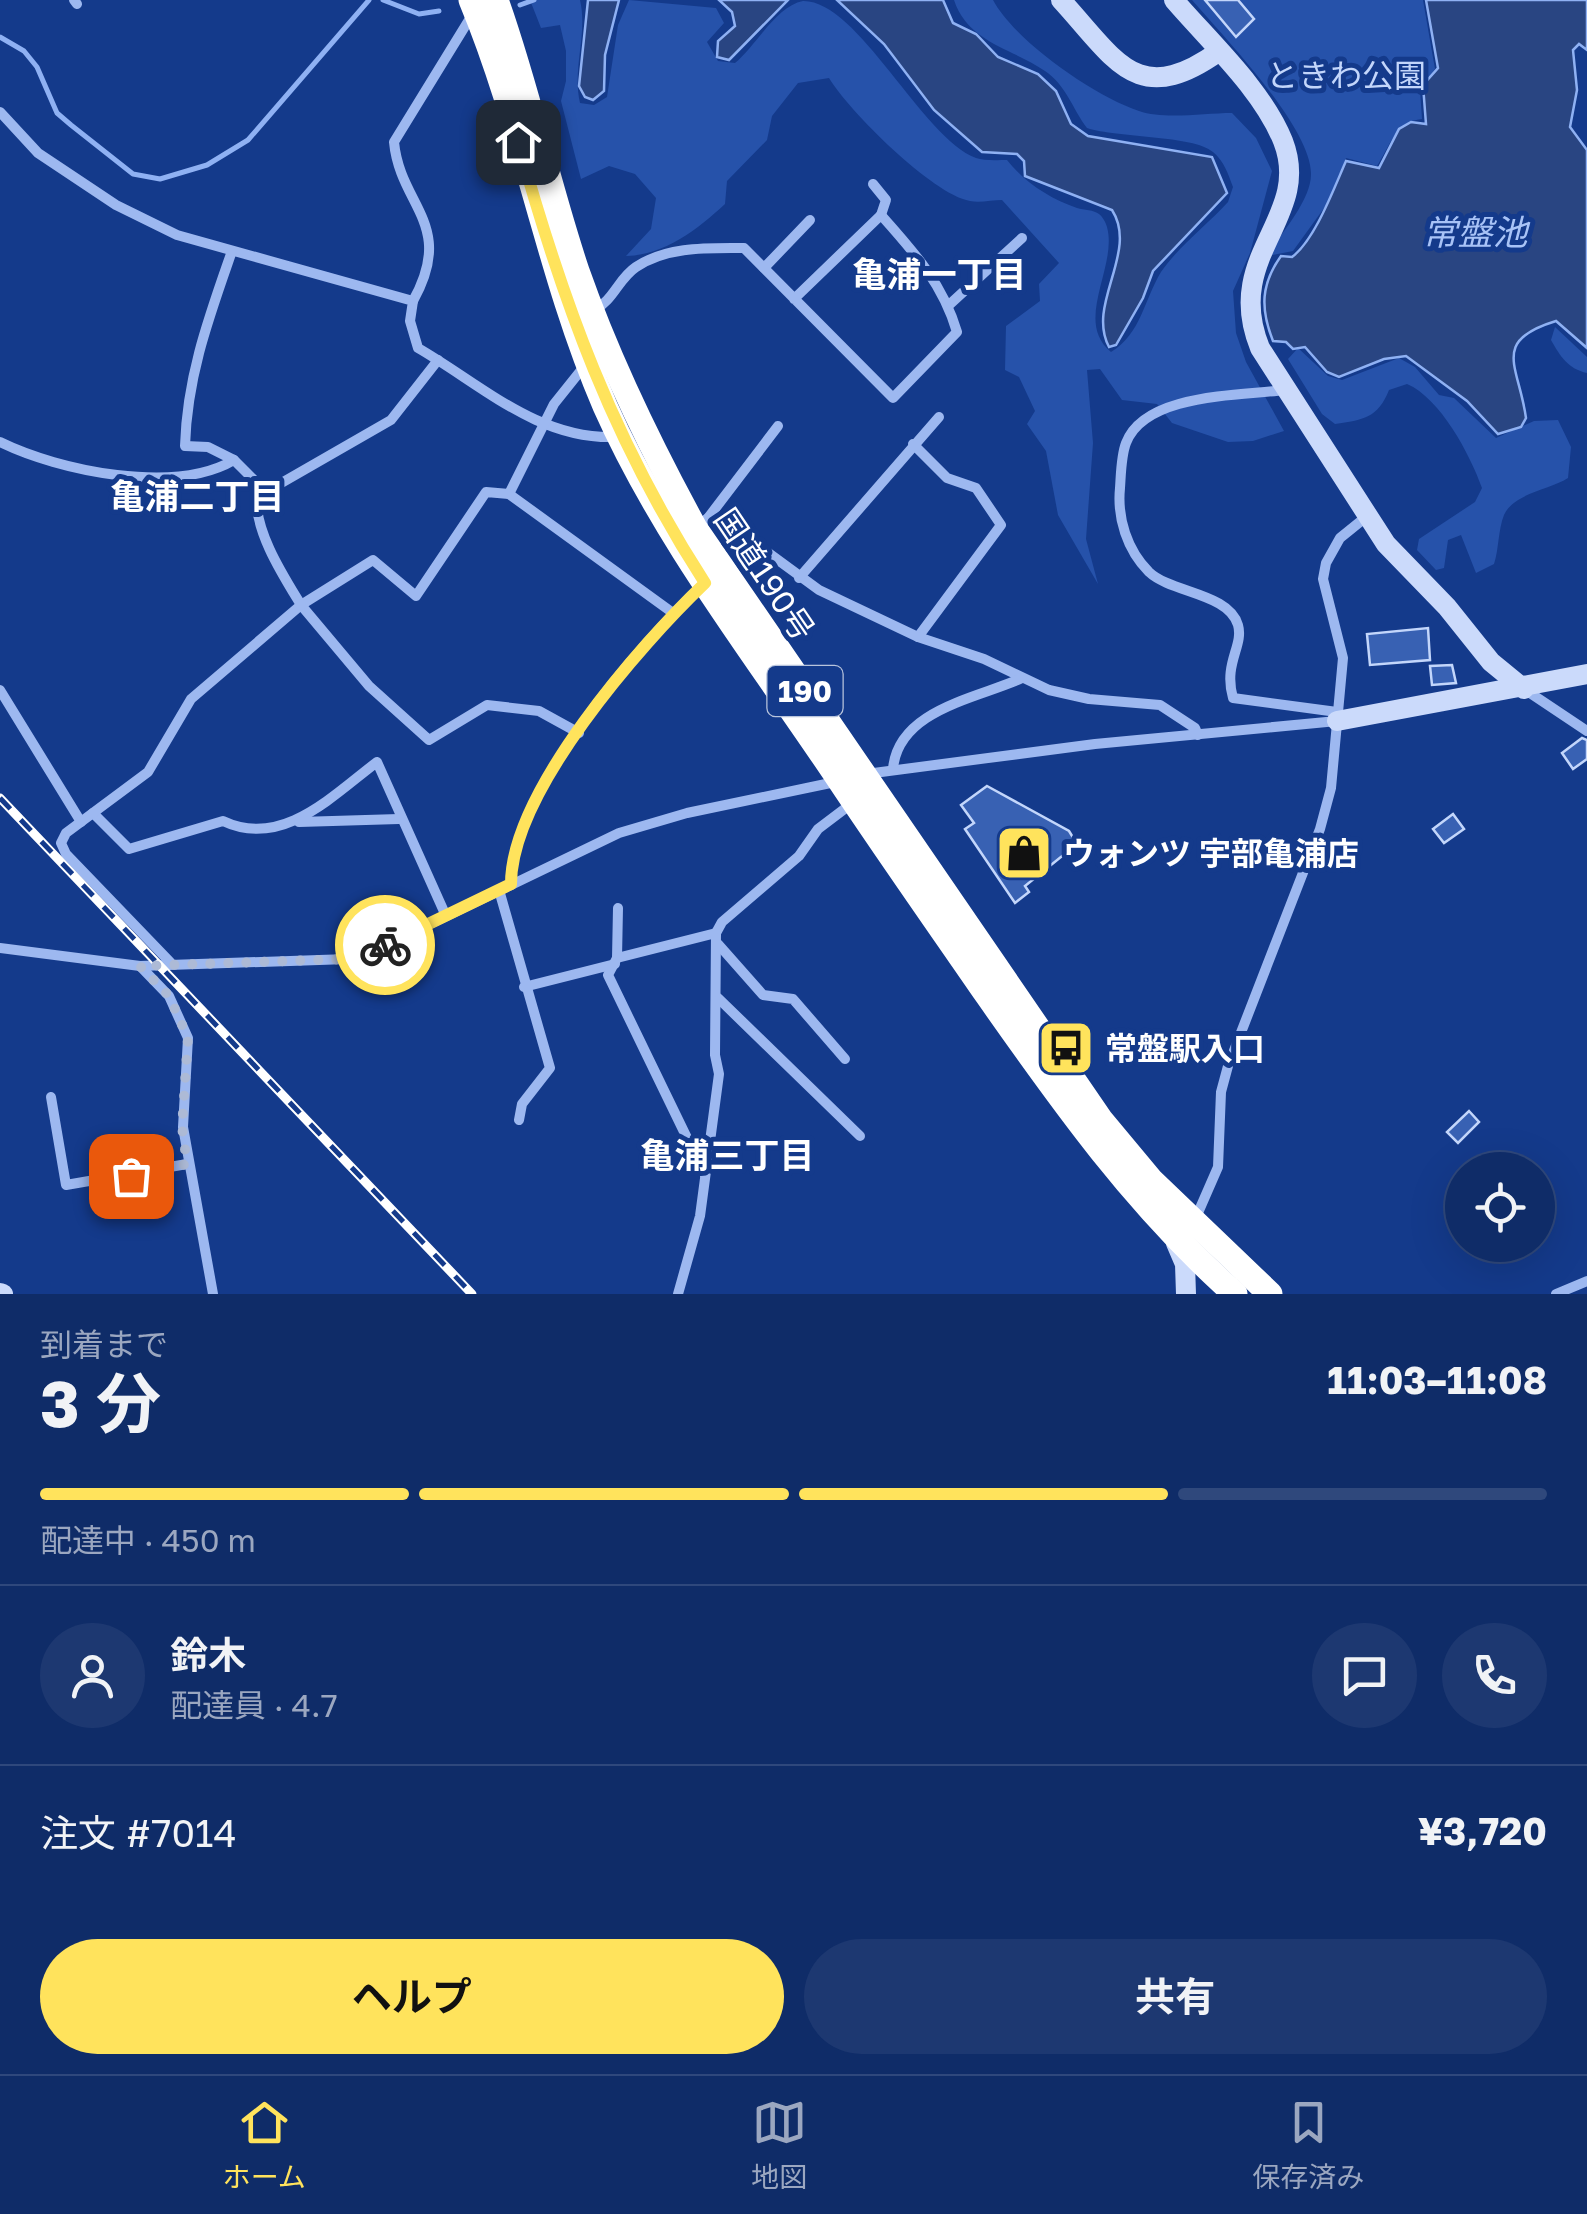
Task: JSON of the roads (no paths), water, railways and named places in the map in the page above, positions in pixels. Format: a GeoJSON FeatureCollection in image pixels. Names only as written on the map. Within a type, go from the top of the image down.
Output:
{"type":"FeatureCollection","features":[{"type":"Feature","properties":{"kind":"highway","name":"国道190号"},"geometry":{"type":"LineString","coordinates":[[481,3],[592,312],[646,441],[702,523],[858,787]]}},
{"type":"Feature","properties":{"kind":"highway","name":"国道190号"},"geometry":{"type":"LineString","coordinates":[[481,3],[587,363],[620,436],[705,583],[1101,1120],[1235,1294]]}},
{"type":"Feature","properties":{"kind":"highway","name":"国道190号"},"geometry":{"type":"LineString","coordinates":[[1182,1228],[1270,1294]]}},
{"type":"Feature","properties":{"kind":"street"},"geometry":{"type":"LineString","coordinates":[[1062,0],[1123,67],[1138,75],[1173,78],[1218,52]]}},
{"type":"Feature","properties":{"kind":"street"},"geometry":{"type":"LineString","coordinates":[[1174,0],[1263,106],[1287,156],[1288,187],[1253,270],[1248,301],[1254,332],[1284,390],[1366,517],[1491,662],[1587,730]]}},
{"type":"Feature","properties":{"kind":"street"},"geometry":{"type":"LineString","coordinates":[[481,3],[394,142],[396,160],[427,228],[426,270],[413,301],[413,338],[418,348],[543,426],[592,438],[620,436]]}},
{"type":"Feature","properties":{"kind":"street"},"geometry":{"type":"LineString","coordinates":[[0,112],[38,154],[116,205],[178,235],[413,301]]}},
{"type":"Feature","properties":{"kind":"street"},"geometry":{"type":"LineString","coordinates":[[794,299],[881,215],[886,200],[873,184]]}},
{"type":"Feature","properties":{"kind":"street"},"geometry":{"type":"LineString","coordinates":[[592,312],[611,302],[634,268],[682,249],[744,248],[893,398],[957,332],[949,305],[926,265],[881,215]]}},
{"type":"Feature","properties":{"kind":"street"},"geometry":{"type":"LineString","coordinates":[[764,268],[810,220]]}},
{"type":"Feature","properties":{"kind":"street"},"geometry":{"type":"LineString","coordinates":[[949,305],[1022,238]]}},
{"type":"Feature","properties":{"kind":"street"},"geometry":{"type":"LineString","coordinates":[[232,251],[196,354],[186,403],[186,446],[208,447],[234,460],[264,490]]}},
{"type":"Feature","properties":{"kind":"street"},"geometry":{"type":"LineString","coordinates":[[438,360],[391,420],[264,490],[256,510],[283,575],[301,604],[370,686],[429,740],[488,705],[539,711],[579,733]]}},
{"type":"Feature","properties":{"kind":"street"},"geometry":{"type":"LineString","coordinates":[[509,494],[543,426],[587,363]]}},
{"type":"Feature","properties":{"kind":"street"},"geometry":{"type":"LineString","coordinates":[[1284,390],[1167,405],[1145,420],[1126,441],[1121,515],[1135,555],[1150,573],[1167,585],[1230,610],[1238,625],[1238,644],[1228,667],[1233,698],[1337,716]]}},
{"type":"Feature","properties":{"kind":"street"},"geometry":{"type":"LineString","coordinates":[[799,578],[938,417]]}},
{"type":"Feature","properties":{"kind":"street"},"geometry":{"type":"LineString","coordinates":[[778,426],[702,523],[752,542],[799,578],[918,636],[1089,700],[1160,705],[1195,728],[1198,735]]}},
{"type":"Feature","properties":{"kind":"street"},"geometry":{"type":"LineString","coordinates":[[0,442],[21,452],[148,480],[210,472],[234,460]]}},
{"type":"Feature","properties":{"kind":"street"},"geometry":{"type":"LineString","coordinates":[[913,444],[947,478],[976,488],[1001,526],[918,636]]}},
{"type":"Feature","properties":{"kind":"street"},"geometry":{"type":"LineString","coordinates":[[170,962],[66,854],[61,843],[66,833],[148,772],[191,699],[301,604],[373,560],[416,596],[473,514],[476,501],[486,492],[509,494],[673,613]]}},
{"type":"Feature","properties":{"kind":"street"},"geometry":{"type":"LineString","coordinates":[[1186,1294],[1182,1228],[1218,1166],[1221,1092],[1228,1066],[1320,829],[1331,788],[1342,658],[1324,578],[1326,563],[1340,538],[1366,517]]}},
{"type":"Feature","properties":{"kind":"street"},"geometry":{"type":"LineString","coordinates":[[511,884],[525,817],[579,733],[673,613],[705,583]]}},
{"type":"Feature","properties":{"kind":"street"},"geometry":{"type":"LineString","coordinates":[[0,948],[140,966],[348,959],[623,832],[687,813],[858,787],[893,769],[1337,716],[1524,688],[1587,674]]}},
{"type":"Feature","properties":{"kind":"street"},"geometry":{"type":"LineString","coordinates":[[893,769],[894,757],[935,710],[1022,678]]}},
{"type":"Feature","properties":{"kind":"street"},"geometry":{"type":"LineString","coordinates":[[0,690],[81,822]]}},
{"type":"Feature","properties":{"kind":"street"},"geometry":{"type":"LineString","coordinates":[[298,822],[377,762],[399,819],[446,916]]}},
{"type":"Feature","properties":{"kind":"street"},"geometry":{"type":"LineString","coordinates":[[678,1294],[700,1216],[719,1074],[715,1056],[717,938],[722,922],[799,856],[818,829],[858,787]]}},
{"type":"Feature","properties":{"kind":"street"},"geometry":{"type":"LineString","coordinates":[[93,813],[129,850],[224,821],[245,832],[298,822],[399,819]]}},
{"type":"Feature","properties":{"kind":"street"},"geometry":{"type":"LineString","coordinates":[[498,890],[550,1068],[522,1104],[520,1120]]}},
{"type":"Feature","properties":{"kind":"street"},"geometry":{"type":"LineString","coordinates":[[618,908],[617,961],[608,976],[705,1176]]}},
{"type":"Feature","properties":{"kind":"street"},"geometry":{"type":"LineString","coordinates":[[524,987],[717,938]]}},
{"type":"Feature","properties":{"kind":"street"},"geometry":{"type":"LineString","coordinates":[[717,938],[754,988],[763,994],[793,999],[845,1058]]}},
{"type":"Feature","properties":{"kind":"street"},"geometry":{"type":"LineString","coordinates":[[140,966],[169,996],[188,1038],[182,1127],[213,1294]]}},
{"type":"Feature","properties":{"kind":"street"},"geometry":{"type":"LineString","coordinates":[[718,998],[860,1136]]}},
{"type":"Feature","properties":{"kind":"street"},"geometry":{"type":"LineString","coordinates":[[52,1097],[66,1185],[187,1164]]}},
{"type":"Feature","properties":{"kind":"street"},"geometry":{"type":"LineString","coordinates":[[1556,1294],[1587,1281]]}},
{"type":"Feature","properties":{"kind":"water"},"geometry":{"type":"Polygon","coordinates":[[[588,0],[619,0],[605,55],[604,91],[593,100],[585,97],[579,86],[588,0]]]}},
{"type":"Feature","properties":{"kind":"water"},"geometry":{"type":"Polygon","coordinates":[[[719,0],[788,0],[729,60],[717,57],[718,41],[735,26],[732,12],[719,0]]]}},
{"type":"Feature","properties":{"kind":"water"},"geometry":{"type":"Polygon","coordinates":[[[837,0],[943,0],[953,23],[976,34],[998,57],[1038,74],[1056,91],[1071,124],[1088,136],[1212,157],[1227,193],[1153,271],[1143,298],[1116,345],[1109,347],[1104,330],[1107,296],[1120,243],[1119,226],[1112,210],[1025,176],[1024,161],[1017,154],[982,152],[934,110],[884,44],[837,0]]]}},
{"type":"Feature","properties":{"kind":"water","name":"常盤池"},"geometry":{"type":"Polygon","coordinates":[[[1426,0],[1587,0],[1587,50],[1579,44],[1573,50],[1577,90],[1570,127],[1587,150],[1587,348],[1556,321],[1522,337],[1514,358],[1526,418],[1521,427],[1498,434],[1467,401],[1406,356],[1384,359],[1339,377],[1327,372],[1305,347],[1293,349],[1286,342],[1273,341],[1266,318],[1266,286],[1274,266],[1281,256],[1292,257],[1308,239],[1346,161],[1379,168],[1399,129],[1411,122],[1426,124],[1423,85],[1438,68],[1426,0]]]}},
{"type":"Feature","properties":{"kind":"waterway"},"geometry":{"type":"LineString","coordinates":[[0,37],[24,51],[37,67],[57,113],[133,174],[160,179],[207,165],[248,140],[369,0]]}},
{"type":"Feature","properties":{"kind":"waterway"},"geometry":{"type":"LineString","coordinates":[[383,0],[419,14],[439,11]]}},
{"type":"Feature","properties":{"kind":"waterway"},"geometry":{"type":"LineString","coordinates":[[520,5],[534,0]]}},
{"type":"Feature","properties":{"kind":"railway"},"geometry":{"type":"LineString","coordinates":[[0,798],[472,1294]]}},
{"type":"Feature","properties":{"kind":"place","name":"ウォンツ 宇部亀浦店"},"geometry":{"type":"Point","coordinates":[1024,853]}},
{"type":"Feature","properties":{"kind":"place","name":"常盤駅入口"},"geometry":{"type":"Point","coordinates":[1066,1048]}},
{"type":"Feature","properties":{"kind":"district","name":"亀浦一丁目"},"geometry":{"type":"Point","coordinates":[939,274]}},
{"type":"Feature","properties":{"kind":"district","name":"亀浦二丁目"},"geometry":{"type":"Point","coordinates":[197,496]}},
{"type":"Feature","properties":{"kind":"district","name":"亀浦三丁目"},"geometry":{"type":"Point","coordinates":[727,1155]}},
{"type":"Feature","properties":{"kind":"park label","name":"ときわ公園"},"geometry":{"type":"Point","coordinates":[1346,75]}}]}
